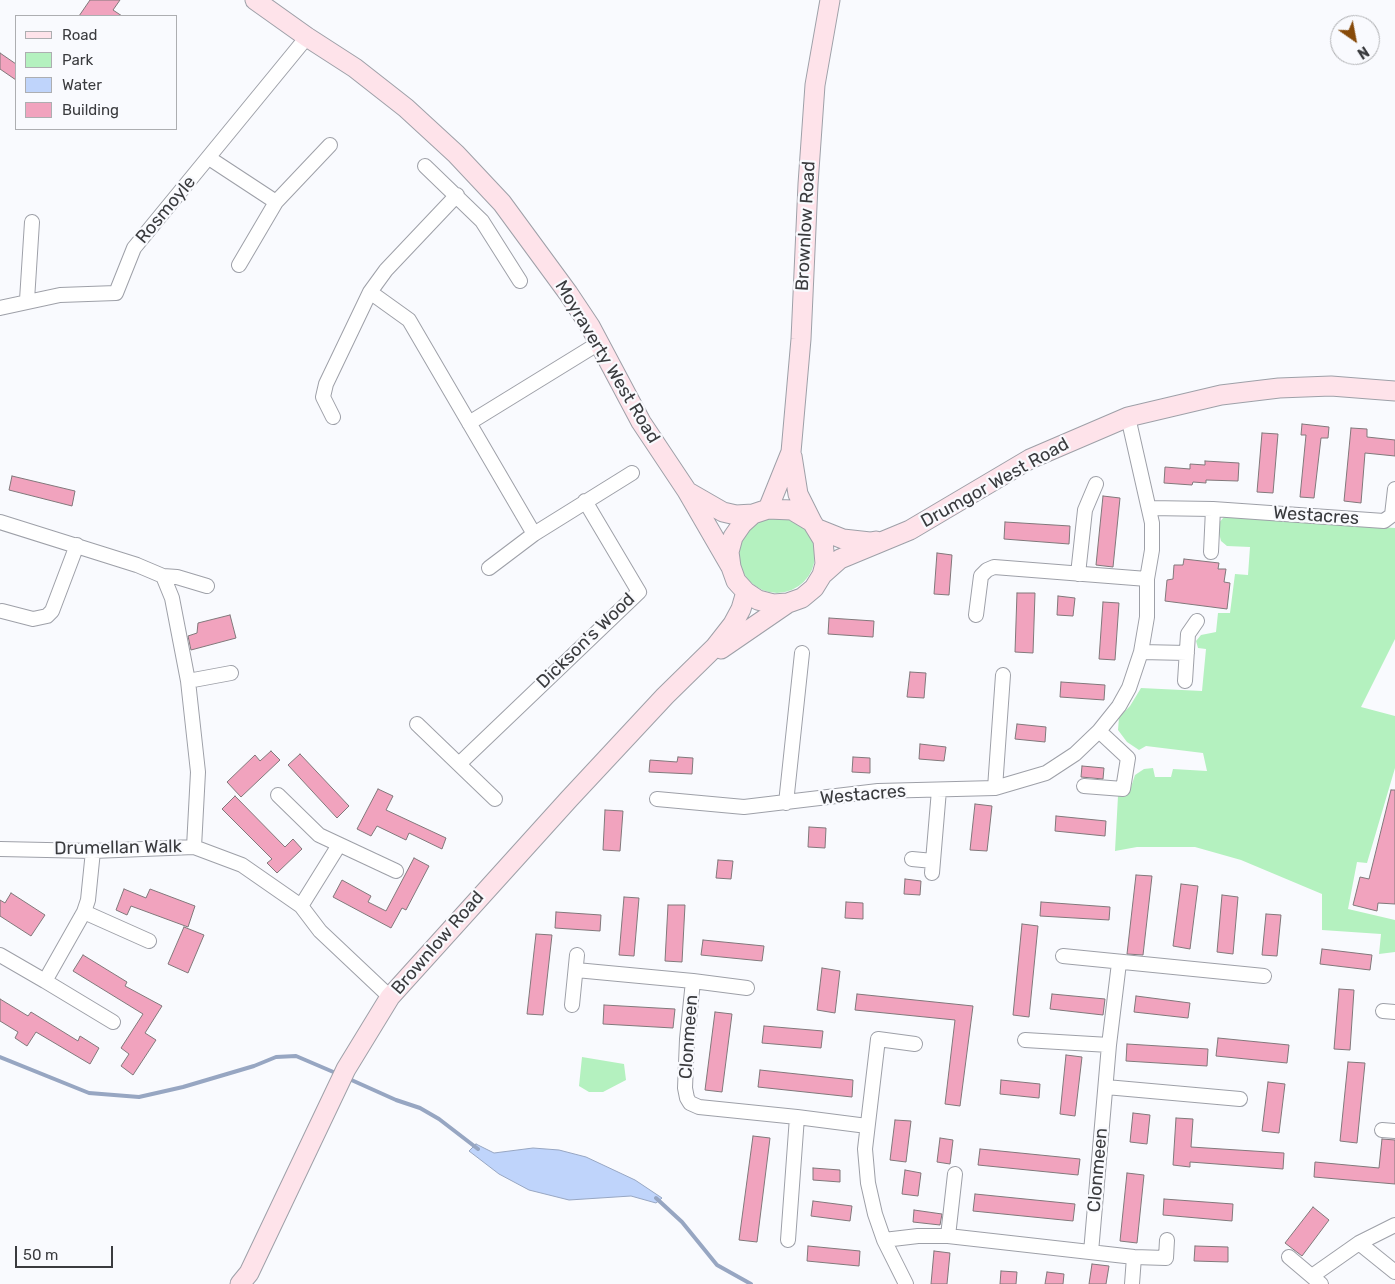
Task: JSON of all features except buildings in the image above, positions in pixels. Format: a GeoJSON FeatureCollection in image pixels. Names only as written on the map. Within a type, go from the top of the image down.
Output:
{"type":"FeatureCollection","features":[{"type":"Feature","properties":{"kind":"main road","name":"Moyraverty West Road"},"geometry":{"type":"LineString","coordinates":[[255,0],[355,68],[406,108],[456,154],[512,217],[568,293],[599,342],[641,422],[687,491],[731,567]]}},
{"type":"Feature","properties":{"kind":"main road","name":"Brownlow Road"},"geometry":{"type":"LineString","coordinates":[[815,525],[798,494],[791,452],[801,339],[808,184],[815,85],[830,0]]}},
{"type":"Feature","properties":{"kind":"main road","name":"Drumgor West Road"},"geometry":{"type":"LineString","coordinates":[[822,576],[840,559],[910,530],[1030,459],[1128,417],[1221,395],[1279,388],[1331,386],[1395,391]]}},
{"type":"Feature","properties":{"kind":"main road","name":"Brownlow Road"},"geometry":{"type":"LineString","coordinates":[[761,512],[791,452]]}},
{"type":"Feature","properties":{"kind":"main road","name":"Moyraverty West Road"},"geometry":{"type":"LineString","coordinates":[[687,491],[701,501],[723,512],[736,515],[761,512]]}},
{"type":"Feature","properties":{"kind":"main road"},"geometry":{"type":"LineString","coordinates":[[792,510],[815,525],[826,552],[822,576],[814,588],[802,598],[788,603],[773,604],[758,600],[746,592],[736,581],[731,567],[730,552],[733,537],[742,524],[761,512],[792,510]]}},
{"type":"Feature","properties":{"kind":"main road","name":"Drumgor West Road"},"geometry":{"type":"LineString","coordinates":[[815,525],[843,539],[870,542],[890,538]]}},
{"type":"Feature","properties":{"kind":"main road","name":"Brownlow Road"},"geometry":{"type":"LineString","coordinates":[[246,1280],[346,1069],[390,998],[532,839],[665,696],[699,663],[733,624],[741,609],[746,592]]}},
{"type":"Feature","properties":{"kind":"main road","name":"Brownlow Road"},"geometry":{"type":"LineString","coordinates":[[699,663],[788,603]]}},
{"type":"Feature","properties":{"kind":"street","name":"Rosmoyle"},"geometry":{"type":"LineString","coordinates":[[0,308],[28,300],[60,295],[116,293],[134,248],[307,37]]}},
{"type":"Feature","properties":{"kind":"street"},"geometry":{"type":"LineString","coordinates":[[239,265],[276,202],[330,145]]}},
{"type":"Feature","properties":{"kind":"street"},"geometry":{"type":"LineString","coordinates":[[209,158],[276,202]]}},
{"type":"Feature","properties":{"kind":"street"},"geometry":{"type":"LineString","coordinates":[[425,166],[482,221],[520,281]]}},
{"type":"Feature","properties":{"kind":"street"},"geometry":{"type":"LineString","coordinates":[[333,417],[323,397],[326,384],[370,292],[386,270],[457,195]]}},
{"type":"Feature","properties":{"kind":"street"},"geometry":{"type":"LineString","coordinates":[[28,300],[32,222]]}},
{"type":"Feature","properties":{"kind":"street"},"geometry":{"type":"LineString","coordinates":[[370,292],[409,320],[534,534]]}},
{"type":"Feature","properties":{"kind":"street"},"geometry":{"type":"LineString","coordinates":[[469,423],[599,342]]}},
{"type":"Feature","properties":{"kind":"street","name":"Westacres"},"geometry":{"type":"LineString","coordinates":[[657,799],[744,807],[878,791],[995,788],[1046,773],[1075,754],[1099,731],[1119,706],[1129,688],[1141,652],[1147,617],[1147,579],[1152,550],[1149,508],[1128,417]]}},
{"type":"Feature","properties":{"kind":"street"},"geometry":{"type":"LineString","coordinates":[[489,568],[534,534],[632,473]]}},
{"type":"Feature","properties":{"kind":"street"},"geometry":{"type":"LineString","coordinates":[[1078,574],[1085,510],[1096,484]]}},
{"type":"Feature","properties":{"kind":"street","name":"Westacres"},"geometry":{"type":"LineString","coordinates":[[1149,508],[1213,509],[1384,520],[1392,515],[1395,489]]}},
{"type":"Feature","properties":{"kind":"street","name":"Dickson's Wood"},"geometry":{"type":"LineString","coordinates":[[459,764],[639,592],[585,501]]}},
{"type":"Feature","properties":{"kind":"street"},"geometry":{"type":"LineString","coordinates":[[1211,552],[1213,509]]}},
{"type":"Feature","properties":{"kind":"street"},"geometry":{"type":"LineString","coordinates":[[0,522],[137,565],[163,576],[177,577],[206,586]]}},
{"type":"Feature","properties":{"kind":"street"},"geometry":{"type":"LineString","coordinates":[[2,611],[33,620],[47,616],[52,611],[76,545]]}},
{"type":"Feature","properties":{"kind":"street"},"geometry":{"type":"LineString","coordinates":[[976,615],[981,576],[986,570],[994,567],[1147,579]]}},
{"type":"Feature","properties":{"kind":"street"},"geometry":{"type":"LineString","coordinates":[[163,576],[172,598],[188,681],[198,772],[194,846]]}},
{"type":"Feature","properties":{"kind":"street"},"geometry":{"type":"LineString","coordinates":[[1185,681],[1188,634],[1197,621]]}},
{"type":"Feature","properties":{"kind":"street"},"geometry":{"type":"LineString","coordinates":[[786,803],[802,652]]}},
{"type":"Feature","properties":{"kind":"street"},"geometry":{"type":"LineString","coordinates":[[1141,652],[1187,653]]}},
{"type":"Feature","properties":{"kind":"street"},"geometry":{"type":"LineString","coordinates":[[188,681],[231,673]]}},
{"type":"Feature","properties":{"kind":"street"},"geometry":{"type":"LineString","coordinates":[[995,788],[1003,675]]}},
{"type":"Feature","properties":{"kind":"street"},"geometry":{"type":"LineString","coordinates":[[417,724],[495,799]]}},
{"type":"Feature","properties":{"kind":"street"},"geometry":{"type":"LineString","coordinates":[[1084,786],[1123,789],[1128,758],[1099,731]]}},
{"type":"Feature","properties":{"kind":"street"},"geometry":{"type":"LineString","coordinates":[[912,859],[932,867],[939,790]]}},
{"type":"Feature","properties":{"kind":"street"},"geometry":{"type":"LineString","coordinates":[[278,795],[319,834],[396,871]]}},
{"type":"Feature","properties":{"kind":"street"},"geometry":{"type":"LineString","coordinates":[[300,906],[339,845]]}},
{"type":"Feature","properties":{"kind":"street","name":"Drumellan Walk"},"geometry":{"type":"LineString","coordinates":[[0,849],[93,852],[194,846],[242,865],[300,906],[320,930],[390,998]]}},
{"type":"Feature","properties":{"kind":"street"},"geometry":{"type":"LineString","coordinates":[[44,981],[84,912],[88,900],[93,852]]}},
{"type":"Feature","properties":{"kind":"street"},"geometry":{"type":"LineString","coordinates":[[84,912],[149,941]]}},
{"type":"Feature","properties":{"kind":"street"},"geometry":{"type":"LineString","coordinates":[[0,954],[113,1022]]}},
{"type":"Feature","properties":{"kind":"street"},"geometry":{"type":"LineString","coordinates":[[572,1005],[577,955]]}},
{"type":"Feature","properties":{"kind":"street"},"geometry":{"type":"LineString","coordinates":[[1062,956],[1264,976]]}},
{"type":"Feature","properties":{"kind":"street","name":"Clonmeen"},"geometry":{"type":"LineString","coordinates":[[1091,1252],[1109,1046],[1119,963]]}},
{"type":"Feature","properties":{"kind":"street","name":"Clonmeen"},"geometry":{"type":"LineString","coordinates":[[576,970],[747,988]]}},
{"type":"Feature","properties":{"kind":"street","name":"Clonmeen"},"geometry":{"type":"LineString","coordinates":[[693,981],[685,1088],[690,1102],[699,1107],[867,1126]]}},
{"type":"Feature","properties":{"kind":"street"},"geometry":{"type":"LineString","coordinates":[[906,1284],[884,1240],[868,1183],[865,1149],[878,1039],[915,1044]]}},
{"type":"Feature","properties":{"kind":"street"},"geometry":{"type":"LineString","coordinates":[[1025,1040],[1109,1046]]}},
{"type":"Feature","properties":{"kind":"street"},"geometry":{"type":"LineString","coordinates":[[1106,1088],[1240,1099]]}},
{"type":"Feature","properties":{"kind":"street"},"geometry":{"type":"LineString","coordinates":[[788,1240],[797,1117]]}},
{"type":"Feature","properties":{"kind":"street"},"geometry":{"type":"LineString","coordinates":[[948,1236],[956,1174]]}},
{"type":"Feature","properties":{"kind":"street"},"geometry":{"type":"LineString","coordinates":[[1289,1257],[1317,1280],[1359,1243],[1395,1225]]}},
{"type":"Feature","properties":{"kind":"street"},"geometry":{"type":"LineString","coordinates":[[884,1240],[918,1236],[948,1236],[1134,1257],[1166,1258],[1167,1240]]}},
{"type":"Feature","properties":{"kind":"street"},"geometry":{"type":"LineString","coordinates":[[1359,1243],[1395,1272]]}},
{"type":"Feature","properties":{"kind":"street"},"geometry":{"type":"LineString","coordinates":[[1132,1284],[1134,1257]]}},
{"type":"Feature","properties":{"kind":"green space"},"geometry":{"type":"Polygon","coordinates":[[[777,517],[791,520],[804,528],[812,541],[815,555],[812,569],[804,582],[791,590],[777,593],[763,590],[750,582],[742,569],[739,555],[742,541],[750,528],[763,520],[777,517]]]}},
{"type":"Feature","properties":{"kind":"green space"},"geometry":{"type":"Polygon","coordinates":[[[1224,517],[1395,528],[1395,639],[1361,707],[1395,716],[1395,768],[1367,863],[1357,862],[1348,909],[1395,920],[1395,952],[1379,954],[1381,934],[1322,930],[1322,894],[1241,860],[1195,847],[1137,847],[1115,851],[1118,796],[1129,793],[1135,775],[1144,769],[1153,768],[1155,777],[1171,777],[1173,769],[1207,771],[1203,753],[1146,746],[1139,750],[1127,742],[1118,730],[1119,717],[1130,706],[1141,688],[1202,691],[1206,649],[1198,648],[1196,641],[1201,635],[1216,632],[1218,613],[1230,613],[1235,574],[1248,575],[1250,547],[1227,546],[1221,541],[1217,525],[1224,517]]]}},
{"type":"Feature","properties":{"kind":"green space"},"geometry":{"type":"Polygon","coordinates":[[[582,1057],[624,1064],[626,1080],[603,1092],[589,1092],[579,1086],[582,1057]]]}},
{"type":"Feature","properties":{"kind":"water"},"geometry":{"type":"Polygon","coordinates":[[[476,1144],[494,1153],[533,1148],[559,1150],[586,1157],[635,1180],[662,1198],[656,1203],[631,1196],[569,1200],[529,1190],[499,1174],[469,1151],[476,1144]]]}},
{"type":"Feature","properties":{"kind":"waterway"},"geometry":{"type":"LineString","coordinates":[[0,1057],[89,1093],[139,1097],[183,1087],[254,1066],[276,1057],[296,1056],[338,1074]]}},
{"type":"Feature","properties":{"kind":"waterway"},"geometry":{"type":"LineString","coordinates":[[347,1078],[396,1100],[420,1108],[439,1119],[478,1149]]}},
{"type":"Feature","properties":{"kind":"waterway"},"geometry":{"type":"LineString","coordinates":[[656,1198],[682,1222],[717,1265],[751,1284]]}}]}
